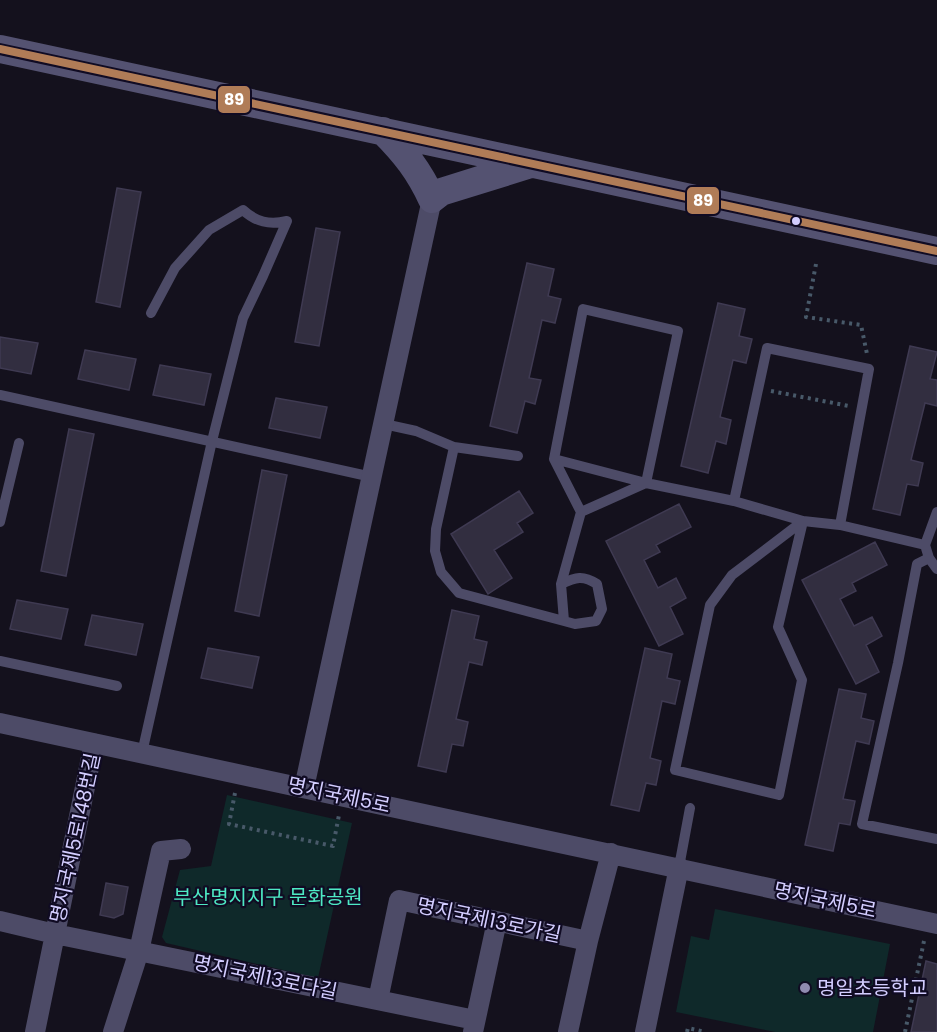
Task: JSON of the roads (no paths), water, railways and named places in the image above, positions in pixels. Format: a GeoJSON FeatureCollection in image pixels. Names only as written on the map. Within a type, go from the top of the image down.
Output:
{"type":"FeatureCollection","features":[{"type":"Feature","properties":{"kind":"main road"},"geometry":{"type":"LineString","coordinates":[[0,49],[937,251]]}},
{"type":"Feature","properties":{"kind":"main road"},"geometry":{"type":"LineString","coordinates":[[383,131],[410,159],[432,199],[441,192],[533,164]]}},
{"type":"Feature","properties":{"kind":"street"},"geometry":{"type":"LineString","coordinates":[[304,788],[432,199]]}},
{"type":"Feature","properties":{"kind":"street","name":"명지국제5로"},"geometry":{"type":"LineString","coordinates":[[0,724],[679,867],[937,924]]}},
{"type":"Feature","properties":{"kind":"street","name":"명지국제5로148번길"},"geometry":{"type":"LineString","coordinates":[[35,1032],[94,743]]}},
{"type":"Feature","properties":{"kind":"street"},"geometry":{"type":"LineString","coordinates":[[113,1032],[140,951],[161,851],[182,849]]}},
{"type":"Feature","properties":{"kind":"street"},"geometry":{"type":"LineString","coordinates":[[588,941],[611,853]]}},
{"type":"Feature","properties":{"kind":"street"},"geometry":{"type":"LineString","coordinates":[[645,1032],[679,867]]}},
{"type":"Feature","properties":{"kind":"street","name":"명지국제13로가길"},"geometry":{"type":"LineString","coordinates":[[378,1000],[399,900],[588,941],[568,1032]]}},
{"type":"Feature","properties":{"kind":"street","name":"명지국제5로148번길"},"geometry":{"type":"LineString","coordinates":[[0,921],[55,934]]}},
{"type":"Feature","properties":{"kind":"street"},"geometry":{"type":"LineString","coordinates":[[474,1026],[497,921]]}},
{"type":"Feature","properties":{"kind":"street","name":"명지국제13로다길"},"geometry":{"type":"LineString","coordinates":[[55,934],[378,1000],[474,1026]]}},
{"type":"Feature","properties":{"kind":"lane"},"geometry":{"type":"LineString","coordinates":[[142,753],[212,441],[243,318],[287,221],[273,224],[253,219],[243,210],[209,230],[175,268],[151,313]]}},
{"type":"Feature","properties":{"kind":"lane"},"geometry":{"type":"LineString","coordinates":[[564,621],[561,584],[581,512],[554,459],[583,309],[678,331],[646,483]]}},
{"type":"Feature","properties":{"kind":"lane"},"geometry":{"type":"LineString","coordinates":[[734,501],[767,348],[869,369],[840,525]]}},
{"type":"Feature","properties":{"kind":"lane"},"geometry":{"type":"LineString","coordinates":[[0,395],[372,477]]}},
{"type":"Feature","properties":{"kind":"lane"},"geometry":{"type":"LineString","coordinates":[[384,424],[416,431],[454,447],[518,456]]}},
{"type":"Feature","properties":{"kind":"lane"},"geometry":{"type":"LineString","coordinates":[[0,522],[19,443]]}},
{"type":"Feature","properties":{"kind":"lane"},"geometry":{"type":"LineString","coordinates":[[454,447],[436,529],[435,550],[441,572],[459,593],[575,624],[596,621],[602,609],[597,584],[586,578],[571,579],[561,584]]}},
{"type":"Feature","properties":{"kind":"lane"},"geometry":{"type":"LineString","coordinates":[[554,459],[646,483],[734,501],[803,521],[840,525],[925,545]]}},
{"type":"Feature","properties":{"kind":"lane"},"geometry":{"type":"LineString","coordinates":[[581,512],[646,483]]}},
{"type":"Feature","properties":{"kind":"lane"},"geometry":{"type":"LineString","coordinates":[[937,512],[925,545],[929,558],[937,569]]}},
{"type":"Feature","properties":{"kind":"lane"},"geometry":{"type":"LineString","coordinates":[[803,521],[778,627],[802,681],[779,795],[675,770],[710,605],[732,575],[803,521]]}},
{"type":"Feature","properties":{"kind":"lane"},"geometry":{"type":"LineString","coordinates":[[929,558],[917,564],[898,663],[862,824],[937,839]]}},
{"type":"Feature","properties":{"kind":"lane"},"geometry":{"type":"LineString","coordinates":[[0,661],[117,686]]}},
{"type":"Feature","properties":{"kind":"lane"},"geometry":{"type":"LineString","coordinates":[[679,867],[690,808]]}},
{"type":"Feature","properties":{"kind":"place","name":"명일초등학교"},"geometry":{"type":"Point","coordinates":[805,988]}},
{"type":"Feature","properties":{"kind":"park label","name":"부산명지지구 문화공원"},"geometry":{"type":"Point","coordinates":[268,897]}}]}
